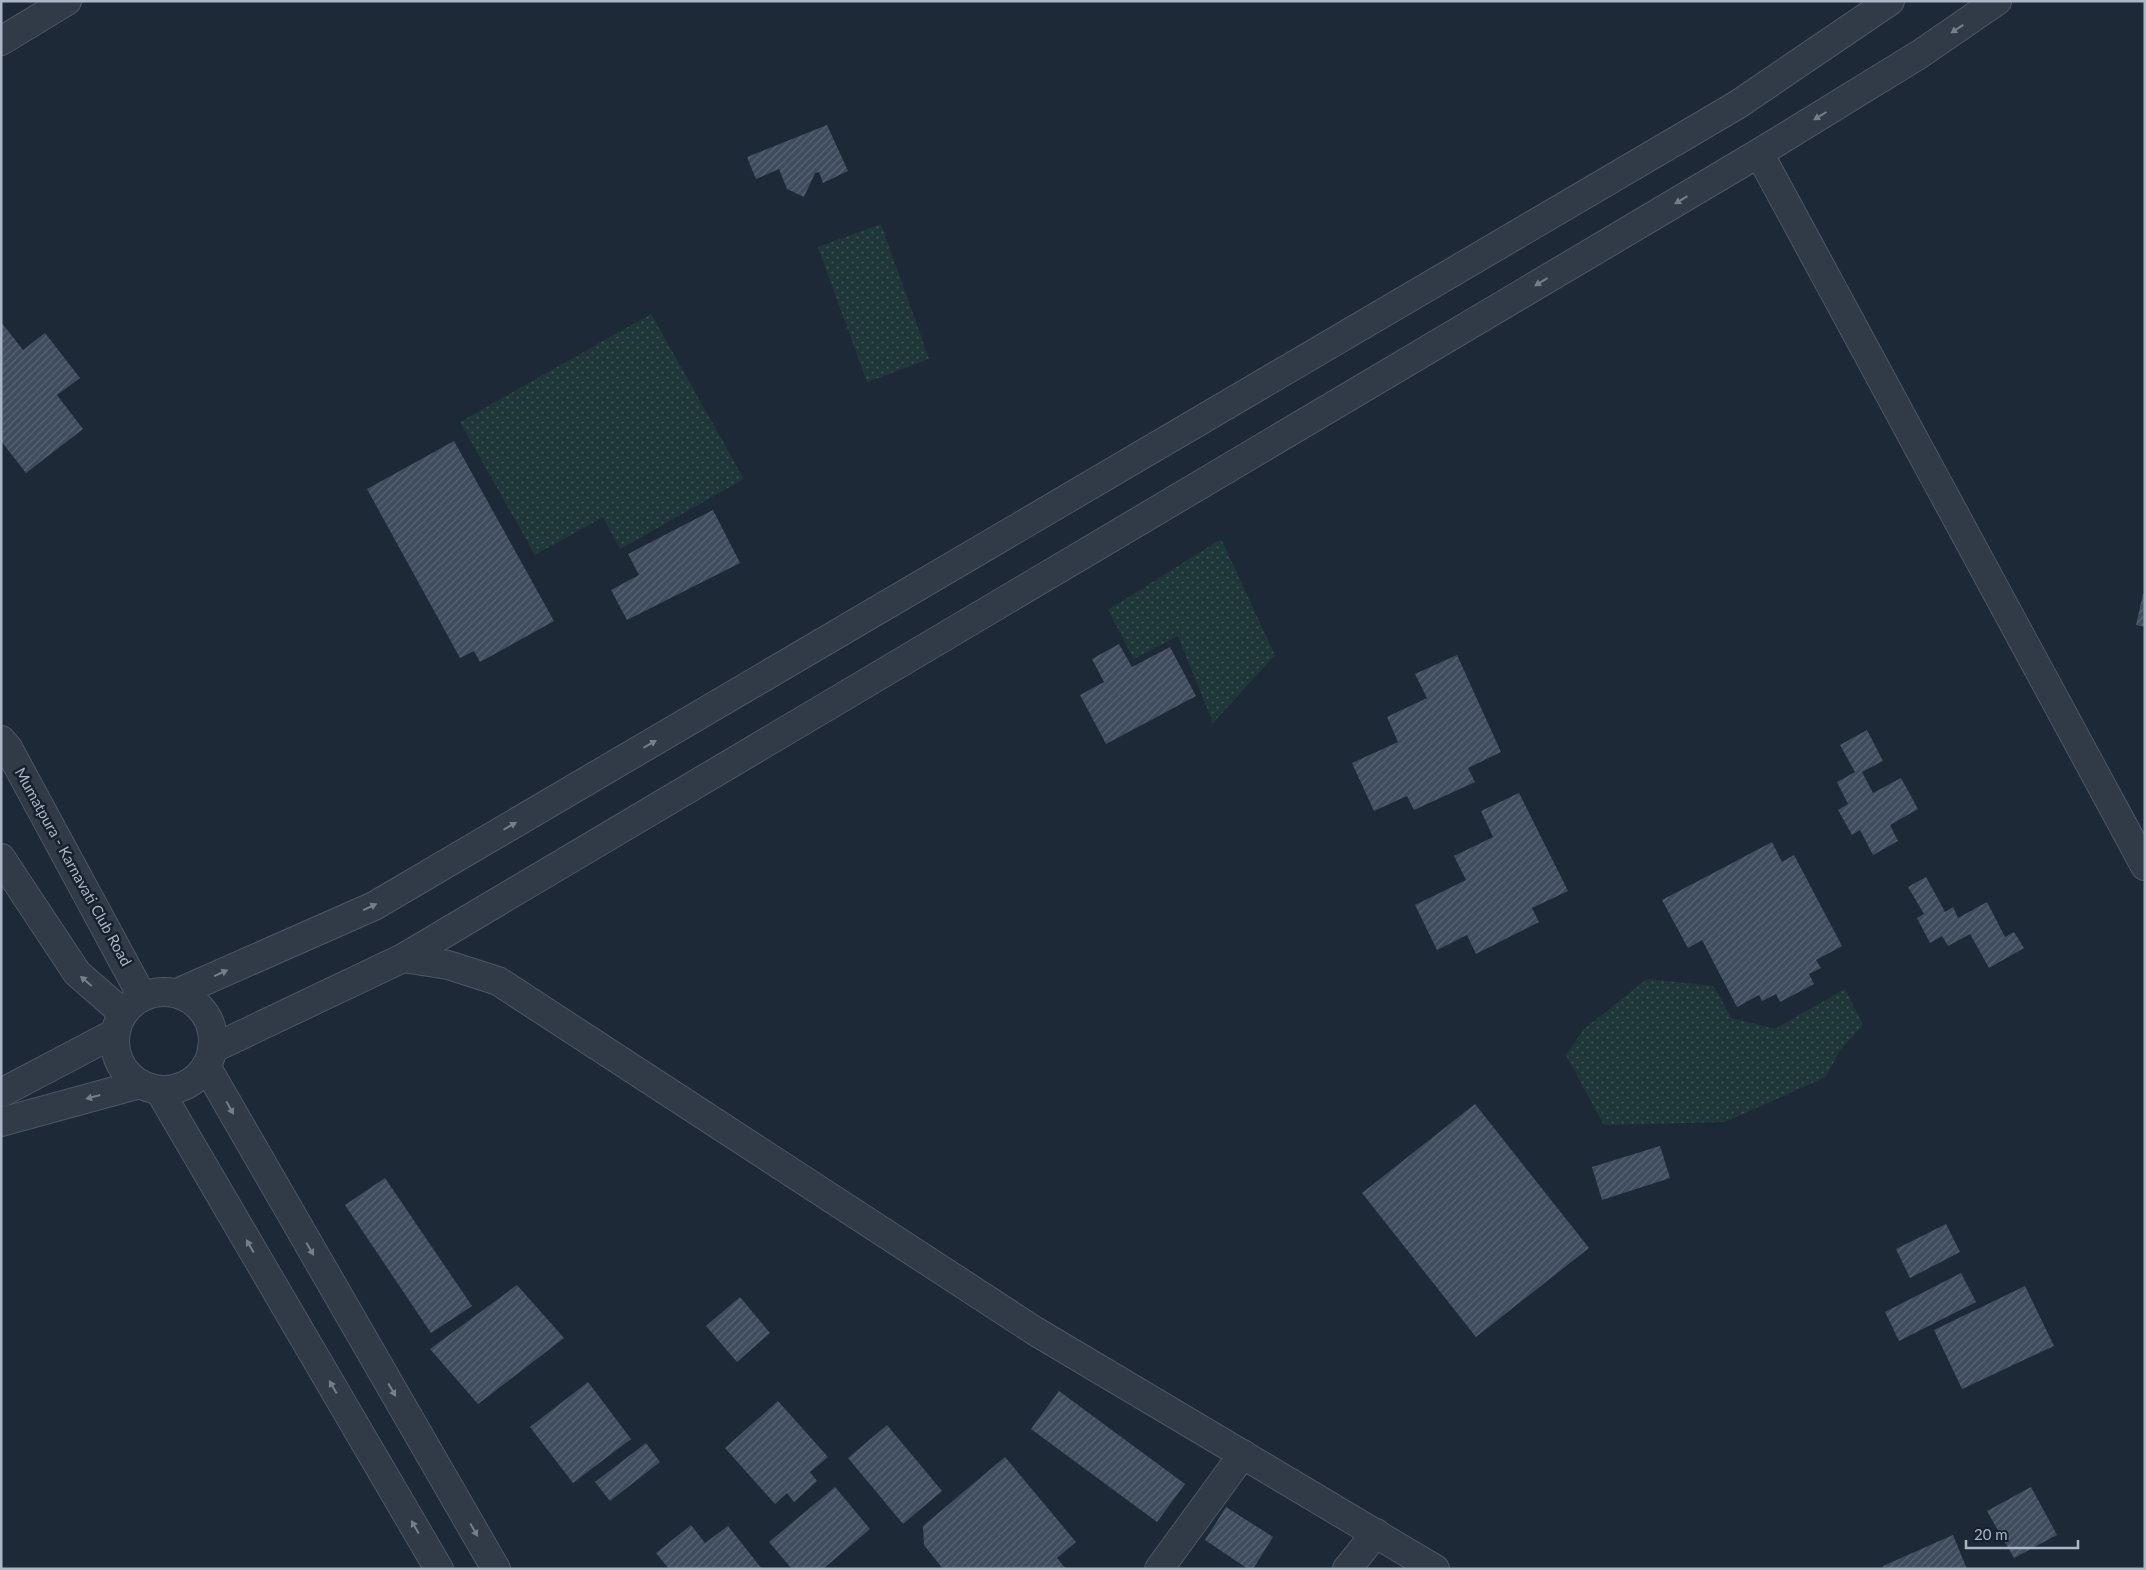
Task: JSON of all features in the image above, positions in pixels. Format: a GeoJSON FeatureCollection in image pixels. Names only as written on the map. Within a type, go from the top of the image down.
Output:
{"type":"FeatureCollection","features":[{"type":"Feature","properties":{"kind":"street"},"geometry":{"type":"LineString","coordinates":[[1,41],[67,1]]}},
{"type":"Feature","properties":{"kind":"street"},"geometry":{"type":"LineString","coordinates":[[177,993],[374,906],[1737,105],[1890,1]]}},
{"type":"Feature","properties":{"kind":"street"},"geometry":{"type":"LineString","coordinates":[[209,1058],[403,958],[1760,153],[1920,54],[1997,1]]}},
{"type":"Feature","properties":{"kind":"street"},"geometry":{"type":"LineString","coordinates":[[1760,153],[2145,866]]}},
{"type":"Feature","properties":{"kind":"street","name":"Mumatpura - Karnavati Club Road"},"geometry":{"type":"LineString","coordinates":[[1,740],[8,748],[127,1014]]}},
{"type":"Feature","properties":{"kind":"street"},"geometry":{"type":"LineString","coordinates":[[1,858],[77,973],[127,1014]]}},
{"type":"Feature","properties":{"kind":"street"},"geometry":{"type":"LineString","coordinates":[[403,958],[448,965],[498,980],[1035,1331],[1435,1569]]}},
{"type":"Feature","properties":{"kind":"street"},"geometry":{"type":"LineString","coordinates":[[1,1093],[165,992],[177,993],[188,998],[205,1014],[212,1037],[209,1058],[197,1076],[186,1085],[172,1089],[149,1087],[1,1122]]}},
{"type":"Feature","properties":{"kind":"street"},"geometry":{"type":"LineString","coordinates":[[127,1014],[115,1048],[120,1062],[128,1075],[149,1087],[440,1569]]}},
{"type":"Feature","properties":{"kind":"street"},"geometry":{"type":"LineString","coordinates":[[209,1058],[496,1569]]}},
{"type":"Feature","properties":{"kind":"street"},"geometry":{"type":"LineString","coordinates":[[1159,1569],[1243,1454]]}},
{"type":"Feature","properties":{"kind":"street"},"geometry":{"type":"LineString","coordinates":[[1347,1569],[1376,1533]]}},
{"type":"Feature","properties":{"kind":"green space"},"geometry":{"type":"Polygon","coordinates":[[[881,224],[929,359],[867,382],[818,247],[881,224]]]}},
{"type":"Feature","properties":{"kind":"green space"},"geometry":{"type":"Polygon","coordinates":[[[651,314],[744,479],[620,549],[603,517],[535,555],[460,422],[651,314]]]}},
{"type":"Feature","properties":{"kind":"green space"},"geometry":{"type":"Polygon","coordinates":[[[1221,539],[1275,655],[1213,723],[1178,636],[1134,659],[1108,610],[1221,539]]]}},
{"type":"Feature","properties":{"kind":"green space"},"geometry":{"type":"Polygon","coordinates":[[[1647,979],[1714,986],[1731,1018],[1775,1029],[1845,989],[1863,1025],[1840,1050],[1826,1077],[1725,1122],[1604,1125],[1566,1055],[1584,1029],[1647,979]]]}},
{"type":"Feature","properties":{"kind":"building"},"geometry":{"type":"Polygon","coordinates":[[[827,125],[848,171],[823,183],[819,172],[815,173],[804,197],[787,189],[779,169],[756,179],[747,157],[827,125]]]}},
{"type":"Feature","properties":{"kind":"building"},"geometry":{"type":"Polygon","coordinates":[[[1,322],[23,350],[45,333],[80,378],[57,395],[83,429],[26,473],[1,441],[1,322]]]}},
{"type":"Feature","properties":{"kind":"building"},"geometry":{"type":"Polygon","coordinates":[[[454,441],[554,621],[480,662],[474,651],[460,658],[367,489],[454,441]]]}},
{"type":"Feature","properties":{"kind":"building"},"geometry":{"type":"Polygon","coordinates":[[[713,510],[740,563],[627,620],[611,590],[639,575],[628,554],[713,510]]]}},
{"type":"Feature","properties":{"kind":"building"},"geometry":{"type":"Polygon","coordinates":[[[2143,594],[2145,594],[2145,627],[2136,625],[2143,594]]]}},
{"type":"Feature","properties":{"kind":"building"},"geometry":{"type":"Polygon","coordinates":[[[1119,644],[1132,667],[1170,647],[1196,696],[1106,744],[1080,695],[1104,682],[1092,659],[1119,644]]]}},
{"type":"Feature","properties":{"kind":"building"},"geometry":{"type":"Polygon","coordinates":[[[1457,655],[1501,752],[1468,768],[1475,782],[1414,810],[1407,796],[1374,811],[1352,763],[1398,742],[1387,717],[1427,698],[1415,674],[1457,655]]]}},
{"type":"Feature","properties":{"kind":"building"},"geometry":{"type":"Polygon","coordinates":[[[1867,730],[1883,761],[1862,772],[1873,793],[1901,778],[1918,809],[1890,825],[1898,841],[1873,855],[1860,830],[1852,835],[1838,810],[1848,804],[1837,782],[1855,772],[1840,745],[1867,730]]]}},
{"type":"Feature","properties":{"kind":"building"},"geometry":{"type":"Polygon","coordinates":[[[1519,793],[1568,891],[1532,908],[1539,922],[1476,954],[1467,935],[1437,950],[1415,905],[1466,880],[1454,856],[1493,837],[1481,811],[1519,793]]]}},
{"type":"Feature","properties":{"kind":"building"},"geometry":{"type":"Polygon","coordinates":[[[1772,842],[1782,862],[1794,855],[1842,946],[1816,960],[1821,968],[1809,974],[1814,984],[1780,1002],[1776,994],[1762,1001],[1759,995],[1737,1007],[1702,940],[1688,948],[1662,900],[1772,842]]]}},
{"type":"Feature","properties":{"kind":"building"},"geometry":{"type":"Polygon","coordinates":[[[1926,877],[1945,912],[1953,907],[1958,918],[1987,902],[2005,937],[2014,932],[2024,948],[1989,968],[1970,934],[1948,946],[1942,936],[1930,943],[1917,918],[1924,914],[1908,887],[1926,877]]]}},
{"type":"Feature","properties":{"kind":"building"},"geometry":{"type":"Polygon","coordinates":[[[1475,1104],[1589,1248],[1476,1337],[1362,1193],[1475,1104]]]}},
{"type":"Feature","properties":{"kind":"building"},"geometry":{"type":"Polygon","coordinates":[[[1660,1146],[1670,1178],[1602,1200],[1592,1167],[1660,1146]]]}},
{"type":"Feature","properties":{"kind":"building"},"geometry":{"type":"Polygon","coordinates":[[[385,1178],[472,1306],[431,1333],[345,1205],[385,1178]]]}},
{"type":"Feature","properties":{"kind":"building"},"geometry":{"type":"Polygon","coordinates":[[[1946,1224],[1960,1252],[1910,1278],[1896,1249],[1946,1224]]]}},
{"type":"Feature","properties":{"kind":"building"},"geometry":{"type":"Polygon","coordinates":[[[1961,1273],[1976,1302],[1899,1341],[1885,1312],[1961,1273]]]}},
{"type":"Feature","properties":{"kind":"building"},"geometry":{"type":"Polygon","coordinates":[[[517,1285],[564,1338],[478,1404],[430,1349],[517,1285]]]}},
{"type":"Feature","properties":{"kind":"building"},"geometry":{"type":"Polygon","coordinates":[[[2025,1286],[2054,1346],[1962,1389],[1934,1330],[2025,1286]]]}},
{"type":"Feature","properties":{"kind":"building"},"geometry":{"type":"Polygon","coordinates":[[[740,1297],[770,1333],[737,1362],[706,1326],[740,1297]]]}},
{"type":"Feature","properties":{"kind":"building"},"geometry":{"type":"Polygon","coordinates":[[[588,1382],[631,1439],[573,1483],[530,1427],[588,1382]]]}},
{"type":"Feature","properties":{"kind":"building"},"geometry":{"type":"Polygon","coordinates":[[[1059,1391],[1185,1484],[1157,1522],[1031,1429],[1059,1391]]]}},
{"type":"Feature","properties":{"kind":"building"},"geometry":{"type":"Polygon","coordinates":[[[778,1401],[828,1457],[810,1472],[817,1481],[794,1502],[787,1493],[775,1504],[725,1448],[778,1401]]]}},
{"type":"Feature","properties":{"kind":"building"},"geometry":{"type":"Polygon","coordinates":[[[887,1425],[942,1491],[903,1524],[848,1458],[887,1425]]]}},
{"type":"Feature","properties":{"kind":"building"},"geometry":{"type":"Polygon","coordinates":[[[646,1443],[660,1462],[610,1501],[595,1482],[646,1443]]]}},
{"type":"Feature","properties":{"kind":"building"},"geometry":{"type":"Polygon","coordinates":[[[1005,1457],[1076,1542],[1057,1558],[1066,1569],[943,1569],[924,1545],[923,1526],[1005,1457]]]}},
{"type":"Feature","properties":{"kind":"building"},"geometry":{"type":"Polygon","coordinates":[[[835,1487],[870,1529],[823,1569],[792,1569],[769,1542],[835,1487]]]}},
{"type":"Feature","properties":{"kind":"building"},"geometry":{"type":"Polygon","coordinates":[[[2031,1487],[2057,1535],[2014,1558],[1987,1511],[2031,1487]]]}},
{"type":"Feature","properties":{"kind":"building"},"geometry":{"type":"Polygon","coordinates":[[[1226,1507],[1273,1537],[1253,1569],[1248,1569],[1205,1540],[1226,1507]]]}},
{"type":"Feature","properties":{"kind":"building"},"geometry":{"type":"Polygon","coordinates":[[[691,1525],[705,1543],[728,1526],[762,1569],[669,1569],[656,1553],[691,1525]]]}},
{"type":"Feature","properties":{"kind":"building"},"geometry":{"type":"Polygon","coordinates":[[[1953,1535],[1967,1569],[1884,1569],[1883,1566],[1953,1535]]]}}]}
